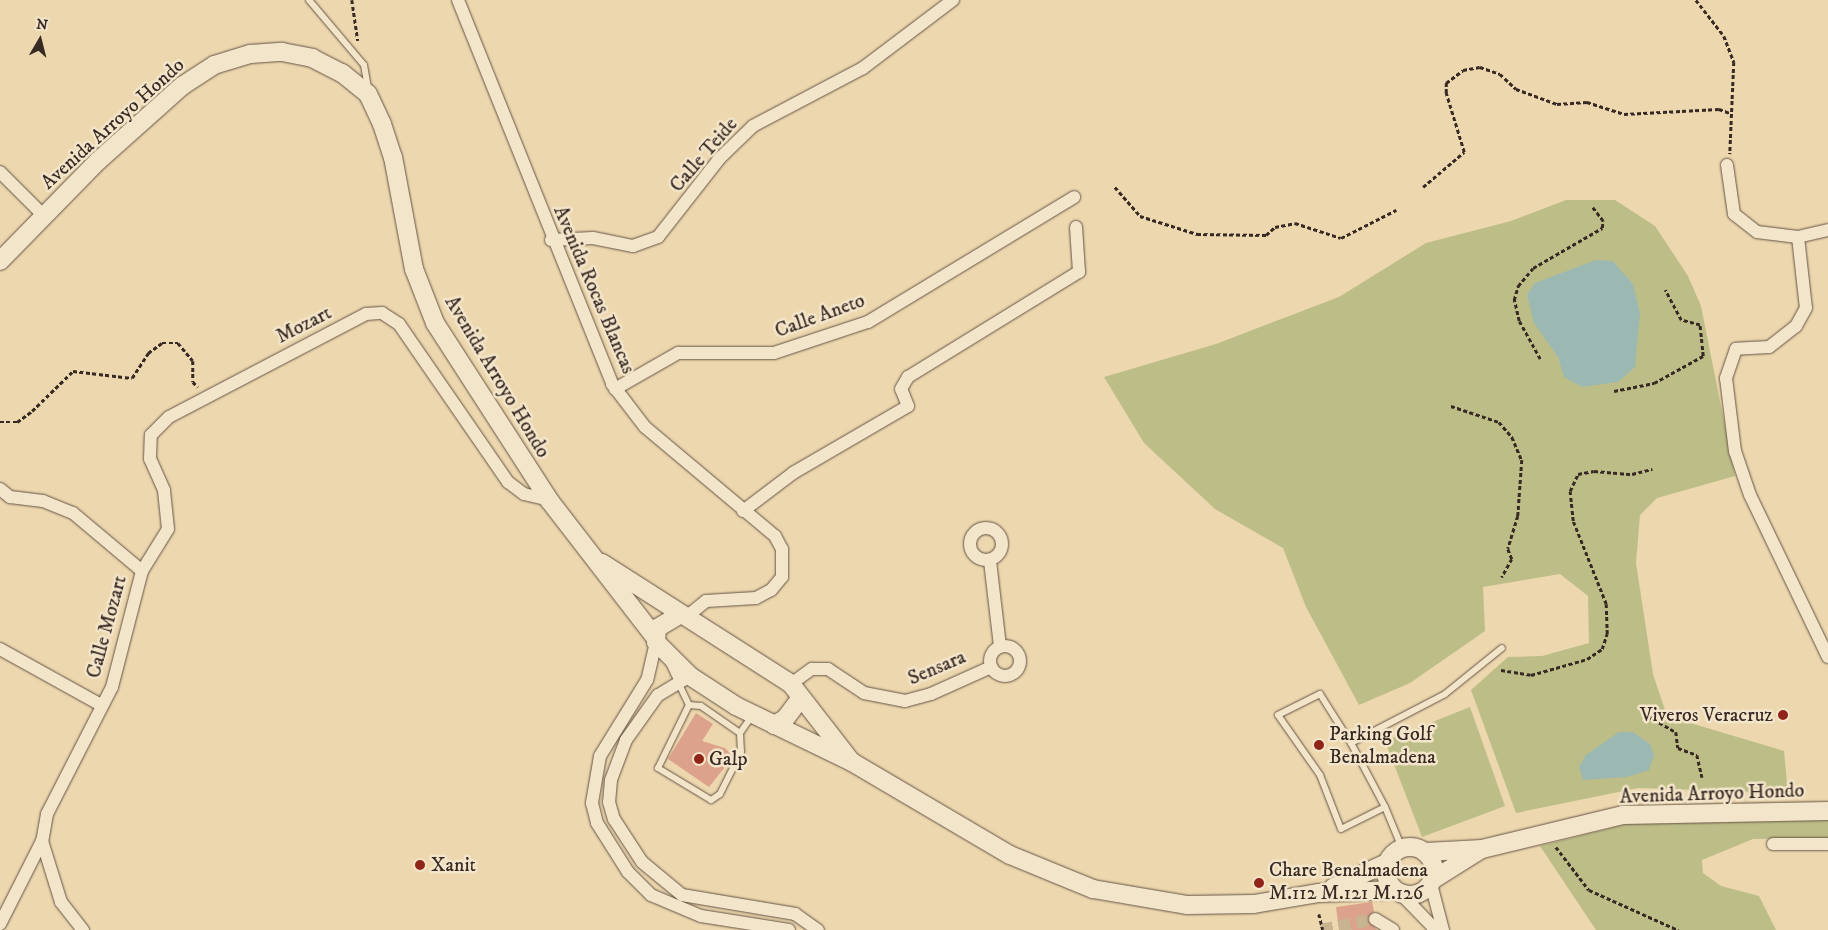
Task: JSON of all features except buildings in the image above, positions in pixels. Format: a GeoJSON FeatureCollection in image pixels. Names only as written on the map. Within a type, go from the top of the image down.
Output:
{"type":"FeatureCollection","features":[{"type":"Feature","properties":{"kind":"main road","name":"Avenida Arroyo Hondo"},"geometry":{"type":"LineString","coordinates":[[0,261],[161,104],[214,65],[250,54],[282,52],[312,58],[342,73],[368,94],[393,157],[414,269],[435,323],[549,500],[659,644],[684,680],[774,726]]}},
{"type":"Feature","properties":{"kind":"main road","name":"Avenida Arroyo Hondo"},"geometry":{"type":"LineString","coordinates":[[593,558],[795,692]]}},
{"type":"Feature","properties":{"kind":"main road"},"geometry":{"type":"LineString","coordinates":[[659,644],[664,620],[682,616]]}},
{"type":"Feature","properties":{"kind":"main road"},"geometry":{"type":"LineString","coordinates":[[774,726],[785,719],[795,692]]}},
{"type":"Feature","properties":{"kind":"main road"},"geometry":{"type":"LineString","coordinates":[[795,692],[852,762]]}},
{"type":"Feature","properties":{"kind":"main road"},"geometry":{"type":"LineString","coordinates":[[774,726],[852,762],[1010,855],[1093,889],[1188,905],[1254,904],[1319,893],[1398,892],[1412,896],[1432,882],[1432,860],[1426,852],[1402,848],[1387,863],[1319,893]]}},
{"type":"Feature","properties":{"kind":"main road","name":"Avenida Arroyo Hondo"},"geometry":{"type":"LineString","coordinates":[[1426,852],[1482,849],[1623,816],[1828,811]]}},
{"type":"Feature","properties":{"kind":"main road","name":"Avenida Arroyo Hondo"},"geometry":{"type":"LineString","coordinates":[[1432,882],[1482,849]]}},
{"type":"Feature","properties":{"kind":"main road"},"geometry":{"type":"LineString","coordinates":[[1387,863],[1387,878],[1398,892]]}},
{"type":"Feature","properties":{"kind":"street","name":"Avenida Rocas Blancas"},"geometry":{"type":"LineString","coordinates":[[458,0],[551,240],[616,389],[645,427],[775,536],[782,549],[782,577],[756,598],[706,600],[682,616]]}},
{"type":"Feature","properties":{"kind":"street","name":"Calle Teide"},"geometry":{"type":"LineString","coordinates":[[551,240],[593,238],[633,246],[658,237],[720,158],[753,126],[863,68],[953,0]]}},
{"type":"Feature","properties":{"kind":"street"},"geometry":{"type":"LineString","coordinates":[[1727,165],[1734,214],[1757,232],[1798,237],[1828,230]]}},
{"type":"Feature","properties":{"kind":"street"},"geometry":{"type":"LineString","coordinates":[[0,172],[44,216]]}},
{"type":"Feature","properties":{"kind":"street","name":"Calle Aneto"},"geometry":{"type":"LineString","coordinates":[[616,389],[678,353],[774,353],[868,322],[1074,197]]}},
{"type":"Feature","properties":{"kind":"street"},"geometry":{"type":"LineString","coordinates":[[743,511],[793,473],[908,406],[901,389],[908,377],[1079,272],[1076,227]]}},
{"type":"Feature","properties":{"kind":"street"},"geometry":{"type":"LineString","coordinates":[[1798,237],[1806,308],[1787,336],[1770,347],[1736,349],[1726,378],[1735,452],[1750,495],[1828,657]]}},
{"type":"Feature","properties":{"kind":"street","name":"Mozart"},"geometry":{"type":"LineString","coordinates":[[142,571],[168,529],[164,490],[150,459],[151,435],[169,417],[366,314],[382,313],[399,324],[508,482],[524,494],[549,500]]}},
{"type":"Feature","properties":{"kind":"street","name":"Calle Mozart"},"geometry":{"type":"LineString","coordinates":[[0,489],[10,497],[42,501],[73,513],[142,571],[122,634],[116,673],[47,814],[42,841],[0,924]]}},
{"type":"Feature","properties":{"kind":"street"},"geometry":{"type":"LineString","coordinates":[[990,561],[1000,646]]}},
{"type":"Feature","properties":{"kind":"street"},"geometry":{"type":"LineString","coordinates":[[659,644],[648,680],[600,756],[592,803],[597,823],[628,872],[652,895],[702,916],[738,926],[780,929]]}},
{"type":"Feature","properties":{"kind":"street"},"geometry":{"type":"LineString","coordinates":[[1000,646],[1015,649],[1020,667],[1003,676],[991,667],[992,652],[1000,646]]}},
{"type":"Feature","properties":{"kind":"street"},"geometry":{"type":"LineString","coordinates":[[0,650],[101,706]]}},
{"type":"Feature","properties":{"kind":"street","name":"Sensara"},"geometry":{"type":"LineString","coordinates":[[795,692],[812,669],[828,669],[864,693],[905,701],[931,694],[991,667]]}},
{"type":"Feature","properties":{"kind":"street"},"geometry":{"type":"LineString","coordinates":[[684,680],[658,695],[616,761],[609,802],[614,819],[642,862],[682,895],[795,914],[818,930]]}},
{"type":"Feature","properties":{"kind":"street"},"geometry":{"type":"LineString","coordinates":[[42,841],[61,902],[83,930]]}},
{"type":"Feature","properties":{"kind":"street"},"geometry":{"type":"LineString","coordinates":[[1773,844],[1828,844]]}},
{"type":"Feature","properties":{"kind":"street"},"geometry":{"type":"LineString","coordinates":[[1432,882],[1443,930]]}},
{"type":"Feature","properties":{"kind":"street"},"geometry":{"type":"LineString","coordinates":[[1398,892],[1436,930]]}},
{"type":"Feature","properties":{"kind":"street"},"geometry":{"type":"LineString","coordinates":[[1375,920],[1392,930]]}},
{"type":"Feature","properties":{"kind":"lane"},"geometry":{"type":"LineString","coordinates":[[309,0],[364,65],[368,94]]}},
{"type":"Feature","properties":{"kind":"lane"},"geometry":{"type":"LineString","coordinates":[[1350,743],[1445,694],[1502,648]]}},
{"type":"Feature","properties":{"kind":"lane"},"geometry":{"type":"LineString","coordinates":[[684,680],[689,705],[658,768],[699,795],[711,800],[720,794],[741,752],[740,733],[752,716]]}},
{"type":"Feature","properties":{"kind":"lane"},"geometry":{"type":"LineString","coordinates":[[1385,807],[1341,829],[1320,775],[1278,715],[1320,694],[1350,743],[1385,807],[1402,848]]}},
{"type":"Feature","properties":{"kind":"lane"},"geometry":{"type":"LineString","coordinates":[[689,705],[701,706],[740,733]]}},
{"type":"Feature","properties":{"kind":"path"},"geometry":{"type":"LineString","coordinates":[[352,0],[364,65]]}},
{"type":"Feature","properties":{"kind":"path"},"geometry":{"type":"LineString","coordinates":[[1696,0],[1724,36],[1734,62],[1727,165]]}},
{"type":"Feature","properties":{"kind":"path"},"geometry":{"type":"LineString","coordinates":[[1423,187],[1464,152],[1446,93],[1446,83],[1463,70],[1480,67],[1500,74],[1516,89],[1557,104],[1587,102],[1624,114],[1719,109],[1730,113]]}},
{"type":"Feature","properties":{"kind":"path"},"geometry":{"type":"LineString","coordinates":[[1115,187],[1140,216],[1197,234],[1266,235],[1275,226],[1295,223],[1340,238],[1396,210]]}},
{"type":"Feature","properties":{"kind":"path"},"geometry":{"type":"LineString","coordinates":[[1540,359],[1519,321],[1514,300],[1518,286],[1533,268],[1602,228],[1603,221],[1592,207]]}},
{"type":"Feature","properties":{"kind":"path"},"geometry":{"type":"LineString","coordinates":[[1614,390],[1654,383],[1703,356],[1700,326],[1681,320],[1665,290]]}},
{"type":"Feature","properties":{"kind":"path"},"geometry":{"type":"LineString","coordinates":[[0,422],[17,422],[32,411],[73,371],[132,378],[148,353],[162,342],[178,343],[193,361],[192,382],[209,396]]}},
{"type":"Feature","properties":{"kind":"path"},"geometry":{"type":"LineString","coordinates":[[1451,406],[1499,422],[1512,437],[1522,460],[1518,516],[1508,549],[1512,559],[1502,577]]}},
{"type":"Feature","properties":{"kind":"path"},"geometry":{"type":"LineString","coordinates":[[1501,670],[1531,675],[1587,659],[1602,649],[1607,634],[1606,604],[1573,521],[1570,491],[1578,474],[1594,470],[1632,474],[1652,469]]}},
{"type":"Feature","properties":{"kind":"path"},"geometry":{"type":"LineString","coordinates":[[1645,708],[1648,716],[1676,732],[1678,748],[1697,755],[1702,777]]}},
{"type":"Feature","properties":{"kind":"path"},"geometry":{"type":"LineString","coordinates":[[1546,834],[1590,890],[1678,930]]}},
{"type":"Feature","properties":{"kind":"path"},"geometry":{"type":"LineString","coordinates":[[1319,914],[1323,930]]}},
{"type":"Feature","properties":{"kind":"green space"},"geometry":{"type":"Polygon","coordinates":[[[1566,200],[1615,200],[1655,226],[1688,276],[1701,306],[1735,476],[1657,498],[1640,515],[1636,563],[1653,674],[1667,716],[1784,751],[1788,793],[1638,788],[1516,813],[1471,690],[1508,657],[1542,656],[1589,643],[1588,596],[1560,574],[1483,587],[1485,631],[1410,683],[1359,705],[1306,607],[1283,548],[1215,509],[1144,443],[1104,377],[1216,344],[1339,297],[1426,243],[1511,221],[1566,200]]]}},
{"type":"Feature","properties":{"kind":"green space"},"geometry":{"type":"Polygon","coordinates":[[[1470,707],[1505,806],[1422,837],[1385,741],[1470,707]]]}},
{"type":"Feature","properties":{"kind":"green space"},"geometry":{"type":"Polygon","coordinates":[[[1828,820],[1828,838],[1753,839],[1702,860],[1703,873],[1721,886],[1759,896],[1776,930],[1596,930],[1540,846],[1627,824],[1828,820]]]}},
{"type":"Feature","properties":{"kind":"water"},"geometry":{"type":"Polygon","coordinates":[[[1596,260],[1613,261],[1633,284],[1640,313],[1635,367],[1618,382],[1582,387],[1564,377],[1558,357],[1534,323],[1527,295],[1535,283],[1596,260]]]}},
{"type":"Feature","properties":{"kind":"water"},"geometry":{"type":"Polygon","coordinates":[[[1619,732],[1633,732],[1650,744],[1654,755],[1649,770],[1627,777],[1583,780],[1579,767],[1586,755],[1619,732]]]}},
{"type":"Feature","properties":{"kind":"tunnel"},"geometry":{"type":"LineString","coordinates":[[1321,930],[1375,919]]}},
{"type":"Feature","properties":{"kind":"place","name":"Viveros Veracruz"},"geometry":{"type":"Point","coordinates":[1783,715]}},
{"type":"Feature","properties":{"kind":"place","name":"Parking Golf Benalmadena"},"geometry":{"type":"Point","coordinates":[1319,745]}},
{"type":"Feature","properties":{"kind":"place","name":"Galp"},"geometry":{"type":"Point","coordinates":[699,759]}},
{"type":"Feature","properties":{"kind":"place","name":"Xanit"},"geometry":{"type":"Point","coordinates":[420,865]}},
{"type":"Feature","properties":{"kind":"place","name":"Chare Benalmadena M.112 M.121 M.126"},"geometry":{"type":"Point","coordinates":[1259,883]}}]}
